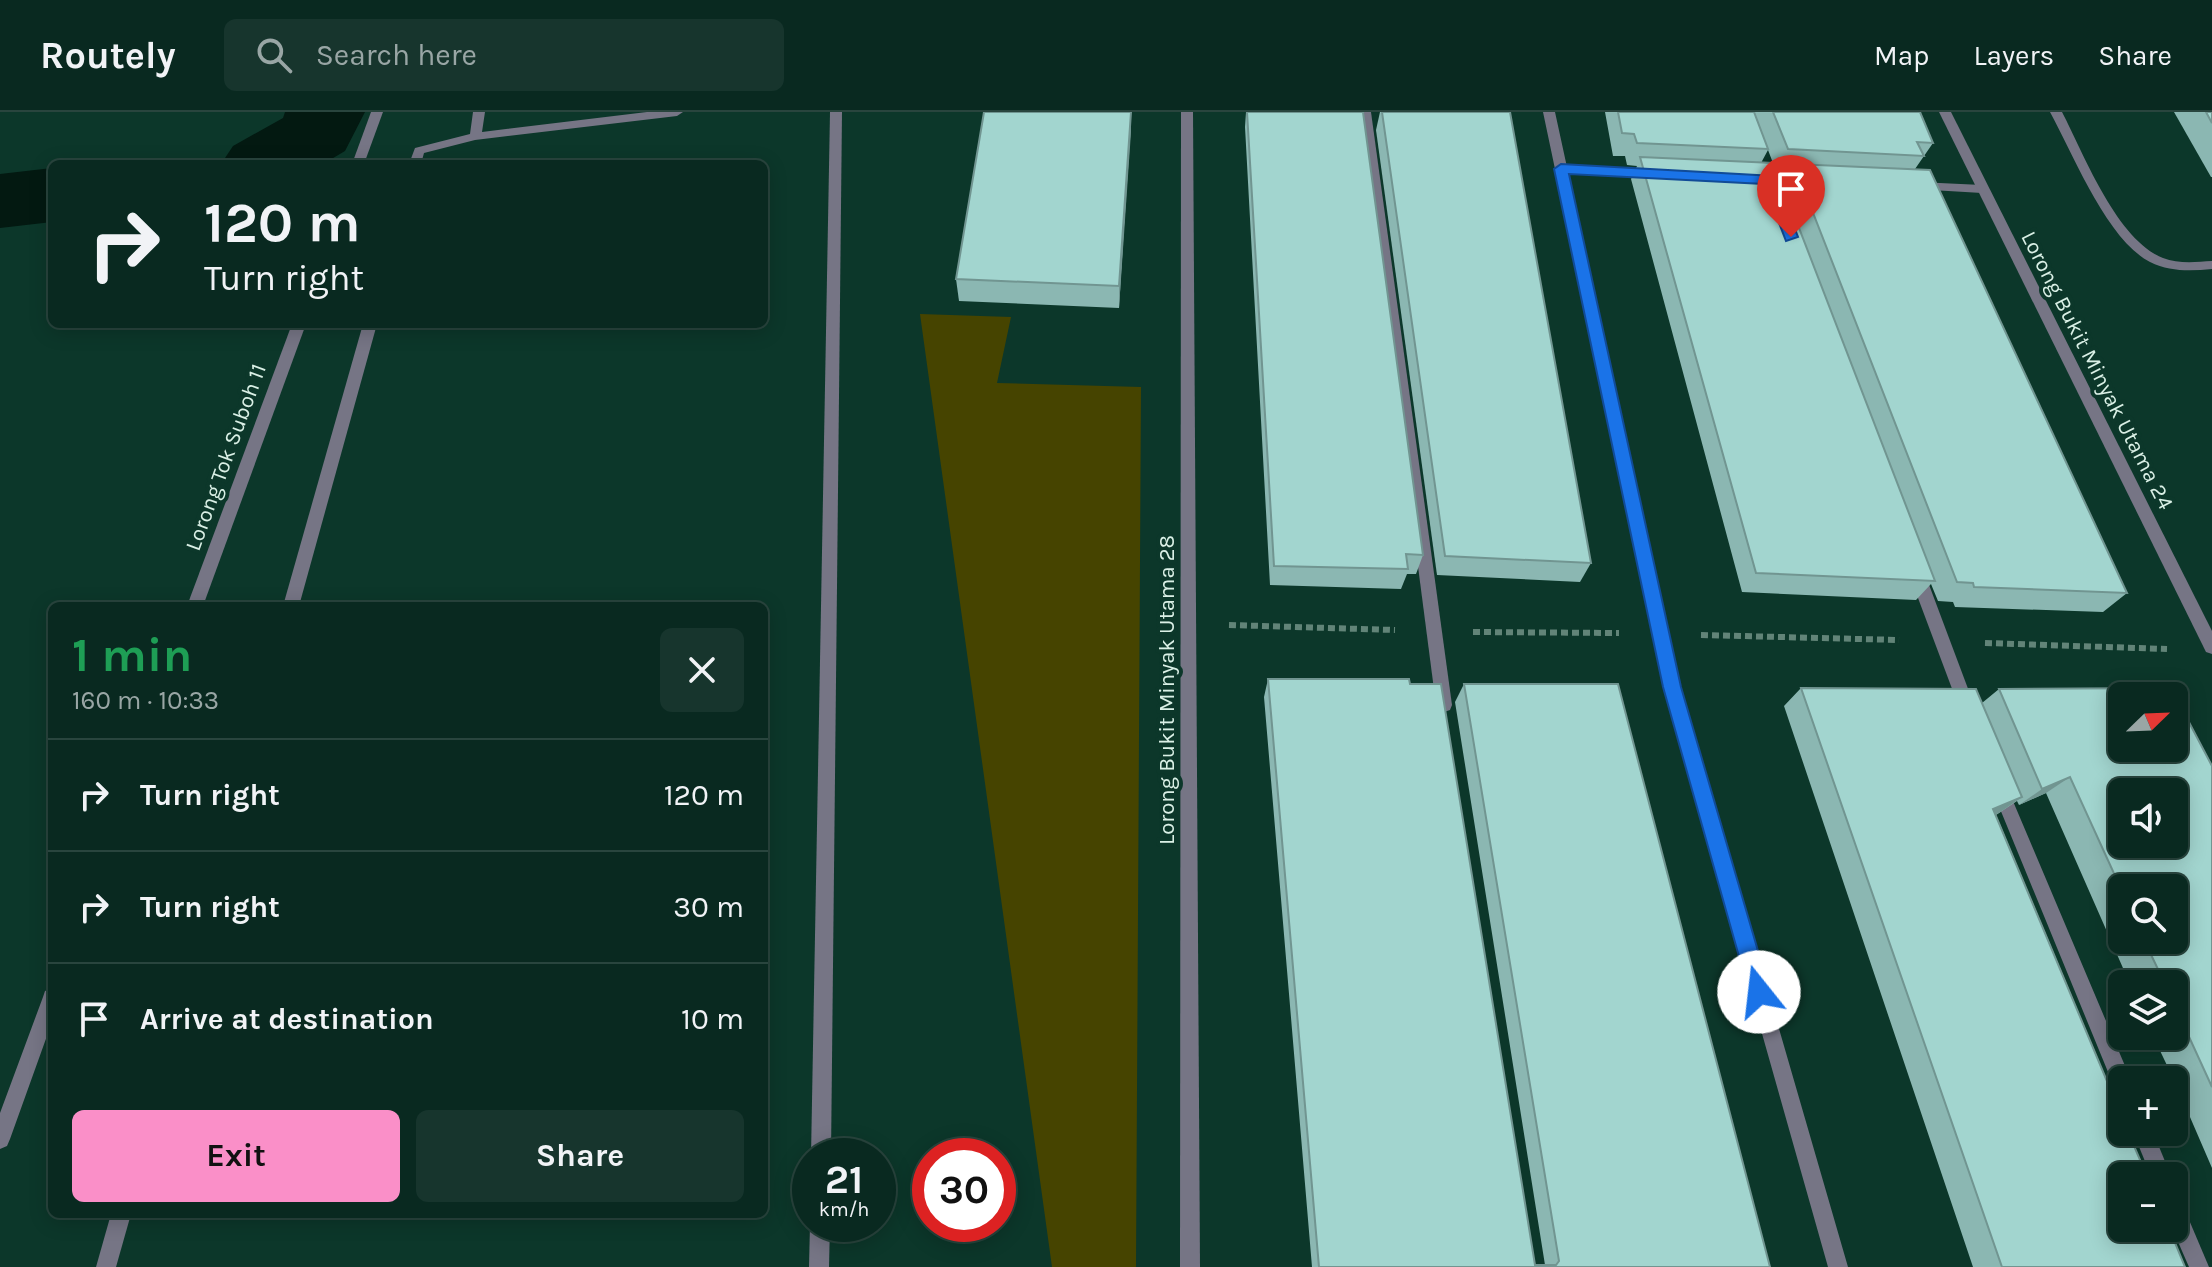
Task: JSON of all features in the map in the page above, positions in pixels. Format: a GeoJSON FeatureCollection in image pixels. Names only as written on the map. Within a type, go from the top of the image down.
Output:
{"type":"FeatureCollection","features":[{"type":"Feature","properties":{"kind":"street"},"geometry":{"type":"LineString","coordinates":[[359,160],[377,112]]}},
{"type":"Feature","properties":{"kind":"street"},"geometry":{"type":"LineString","coordinates":[[475,136],[479,112]]}},
{"type":"Feature","properties":{"kind":"street"},"geometry":{"type":"LineString","coordinates":[[416,160],[419,151],[475,136],[677,112]]}},
{"type":"Feature","properties":{"kind":"street"},"geometry":{"type":"LineString","coordinates":[[821,1138],[836,112]]}},
{"type":"Feature","properties":{"kind":"street","name":"Lorong Bukit Minyak Utama 28"},"geometry":{"type":"LineString","coordinates":[[1187,112],[1190,1267]]}},
{"type":"Feature","properties":{"kind":"street"},"geometry":{"type":"LineString","coordinates":[[1365,112],[1447,721]]}},
{"type":"Feature","properties":{"kind":"street"},"geometry":{"type":"LineString","coordinates":[[1549,112],[1672,687],[1838,1267]]}},
{"type":"Feature","properties":{"kind":"street","name":"Lorong Bukit Minyak Utama 24"},"geometry":{"type":"LineString","coordinates":[[1945,112],[2212,647]]}},
{"type":"Feature","properties":{"kind":"street"},"geometry":{"type":"LineString","coordinates":[[2056,112],[2128,241],[2153,259],[2185,267],[2212,265]]}},
{"type":"Feature","properties":{"kind":"street"},"geometry":{"type":"LineString","coordinates":[[1561,169],[1665,174]]}},
{"type":"Feature","properties":{"kind":"street"},"geometry":{"type":"LineString","coordinates":[[1906,186],[1982,189]]}},
{"type":"Feature","properties":{"kind":"street","name":"Lorong Tok Suboh 11"},"geometry":{"type":"LineString","coordinates":[[196,602],[298,328]]}},
{"type":"Feature","properties":{"kind":"street"},"geometry":{"type":"LineString","coordinates":[[292,602],[369,328]]}},
{"type":"Feature","properties":{"kind":"street"},"geometry":{"type":"LineString","coordinates":[[1909,552],[1974,726]]}},
{"type":"Feature","properties":{"kind":"street"},"geometry":{"type":"LineString","coordinates":[[1992,768],[2115,1066]]}},
{"type":"Feature","properties":{"kind":"street"},"geometry":{"type":"LineString","coordinates":[[0,1139],[48,1008]]}},
{"type":"Feature","properties":{"kind":"street"},"geometry":{"type":"LineString","coordinates":[[106,1267],[120,1218]]}},
{"type":"Feature","properties":{"kind":"street"},"geometry":{"type":"LineString","coordinates":[[2188,1241],[2199,1267]]}},
{"type":"Feature","properties":{"kind":"street"},"geometry":{"type":"LineString","coordinates":[[819,1267],[820,1242]]}},
{"type":"Feature","properties":{"kind":"shaded area"},"geometry":{"type":"Polygon","coordinates":[[[920,314],[1011,317],[997,383],[1141,387],[1136,1267],[1052,1267],[920,314]]]}},
{"type":"Feature","properties":{"kind":"building"},"geometry":{"type":"Polygon","coordinates":[[[984,112],[1131,112],[1119,286],[956,279],[984,112]]]}},
{"type":"Feature","properties":{"kind":"building"},"geometry":{"type":"Polygon","coordinates":[[[1247,112],[1363,112],[1423,555],[1406,554],[1408,569],[1274,566],[1247,112]]]}},
{"type":"Feature","properties":{"kind":"building"},"geometry":{"type":"Polygon","coordinates":[[[1382,112],[1510,112],[1591,563],[1445,556],[1382,112]]]}},
{"type":"Feature","properties":{"kind":"building"},"geometry":{"type":"Polygon","coordinates":[[[1618,112],[1754,112],[1768,149],[1637,143],[1634,134],[1622,133],[1618,112]]]}},
{"type":"Feature","properties":{"kind":"building"},"geometry":{"type":"Polygon","coordinates":[[[1773,112],[1920,112],[1933,143],[1917,142],[1924,156],[1788,149],[1773,112]]]}},
{"type":"Feature","properties":{"kind":"building"},"geometry":{"type":"Polygon","coordinates":[[[1640,157],[1774,163],[1935,581],[1756,573],[1640,157]]]}},
{"type":"Feature","properties":{"kind":"building"},"geometry":{"type":"Polygon","coordinates":[[[1794,164],[1930,170],[2127,593],[1974,587],[1973,583],[1957,582],[1794,164]]]}},
{"type":"Feature","properties":{"kind":"building"},"geometry":{"type":"Polygon","coordinates":[[[1268,679],[1409,679],[1410,684],[1441,684],[1535,1265],[1556,1265],[1559,1261],[1464,684],[1618,684],[1770,1267],[1319,1267],[1268,679]]]}},
{"type":"Feature","properties":{"kind":"building"},"geometry":{"type":"Polygon","coordinates":[[[1801,688],[1976,689],[2022,797],[1993,809],[2108,1084],[2108,1146],[2134,1146],[2141,1162],[2108,1162],[2108,1242],[2175,1242],[2185,1267],[2002,1267],[1801,688]]]}},
{"type":"Feature","properties":{"kind":"building"},"geometry":{"type":"Polygon","coordinates":[[[2108,688],[2108,762],[2188,762],[2188,720],[2212,766],[2212,1087],[2188,1035],[2188,970],[2158,970],[2151,954],[2188,954],[2188,874],[2114,874],[2070,777],[2042,789],[1999,689],[2108,688]]]}},
{"type":"Feature","properties":{"kind":"waterway"},"geometry":{"type":"LineString","coordinates":[[269,160],[317,133],[325,112]]}},
{"type":"Feature","properties":{"kind":"waterway"},"geometry":{"type":"LineString","coordinates":[[0,201],[48,195]]}},
{"type":"Feature","properties":{"kind":"route"},"geometry":{"type":"LineString","coordinates":[[1759,992],[1672,687],[1561,169],[1769,180],[1791,237]]}}]}
